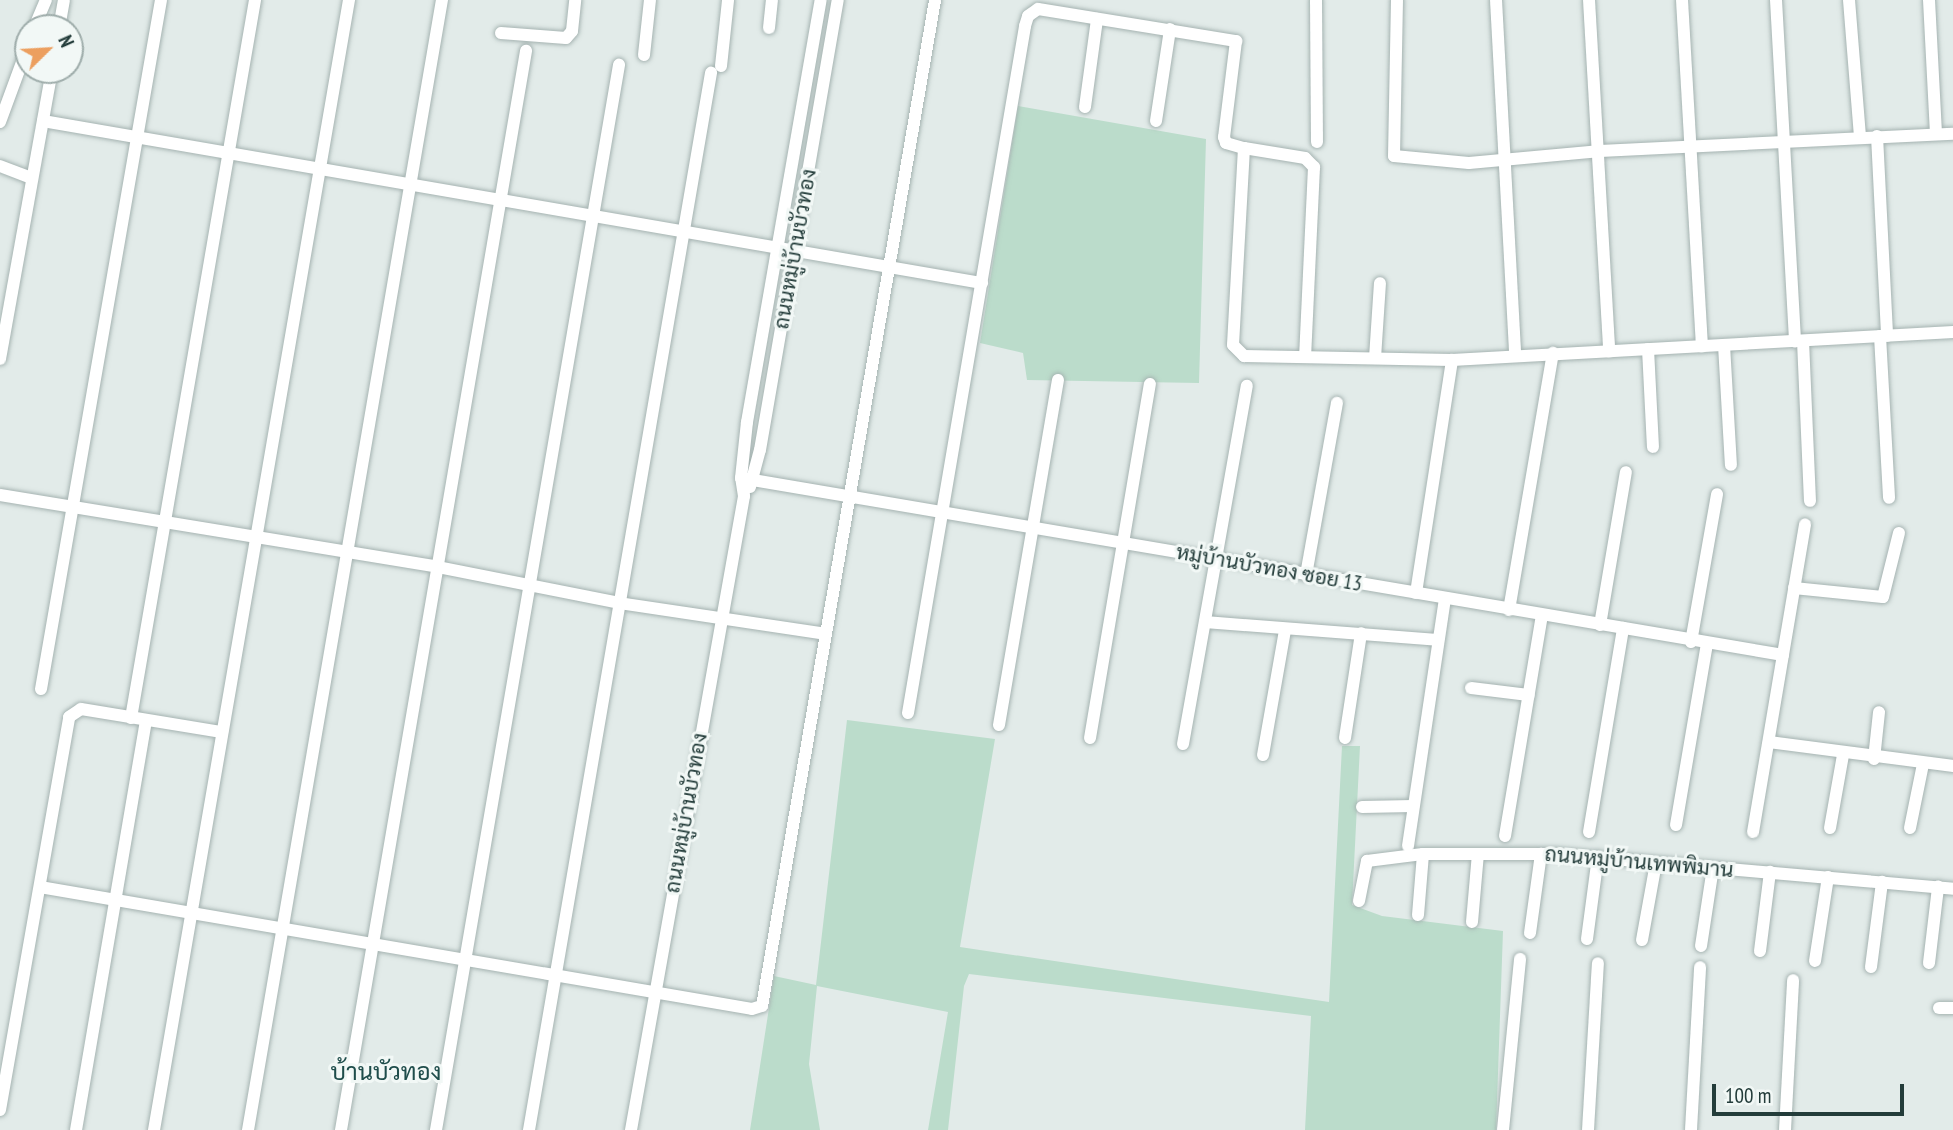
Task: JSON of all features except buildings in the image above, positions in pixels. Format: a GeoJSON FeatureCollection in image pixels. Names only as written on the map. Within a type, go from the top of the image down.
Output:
{"type":"FeatureCollection","features":[{"type":"Feature","properties":{"kind":"street"},"geometry":{"type":"LineString","coordinates":[[41,689],[161,0]]}},
{"type":"Feature","properties":{"kind":"street"},"geometry":{"type":"LineString","coordinates":[[131,718],[255,0]]}},
{"type":"Feature","properties":{"kind":"street"},"geometry":{"type":"LineString","coordinates":[[154,1130],[349,0]]}},
{"type":"Feature","properties":{"kind":"street"},"geometry":{"type":"LineString","coordinates":[[248,1130],[442,0]]}},
{"type":"Feature","properties":{"kind":"street"},"geometry":{"type":"LineString","coordinates":[[501,33],[566,38],[572,31],[575,0]]}},
{"type":"Feature","properties":{"kind":"street"},"geometry":{"type":"LineString","coordinates":[[644,55],[650,0]]}},
{"type":"Feature","properties":{"kind":"street"},"geometry":{"type":"LineString","coordinates":[[529,1130],[619,603],[728,0]]}},
{"type":"Feature","properties":{"kind":"street"},"geometry":{"type":"LineString","coordinates":[[769,28],[772,0]]}},
{"type":"Feature","properties":{"kind":"street","name":"ถนนหมู่บ้านบัวทอง"},"geometry":{"type":"LineString","coordinates":[[748,479],[778,248],[821,0]]}},
{"type":"Feature","properties":{"kind":"street","name":"ถนนหมู่บ้านบัวทอง"},"geometry":{"type":"LineString","coordinates":[[631,1130],[720,617],[794,251],[838,0]]}},
{"type":"Feature","properties":{"kind":"street"},"geometry":{"type":"LineString","coordinates":[[40,887],[192,911],[282,929],[374,941],[751,1009],[762,1006],[936,0]]}},
{"type":"Feature","properties":{"kind":"street"},"geometry":{"type":"LineString","coordinates":[[1316,0],[1317,142]]}},
{"type":"Feature","properties":{"kind":"street"},"geometry":{"type":"LineString","coordinates":[[1397,0],[1394,156],[1441,162],[1860,136],[1953,134]]}},
{"type":"Feature","properties":{"kind":"street"},"geometry":{"type":"LineString","coordinates":[[1496,0],[1514,355]]}},
{"type":"Feature","properties":{"kind":"street"},"geometry":{"type":"LineString","coordinates":[[1588,0],[1600,151],[1609,351]]}},
{"type":"Feature","properties":{"kind":"street"},"geometry":{"type":"LineString","coordinates":[[1682,0],[1702,346]]}},
{"type":"Feature","properties":{"kind":"street"},"geometry":{"type":"LineString","coordinates":[[1776,0],[1783,142],[1810,501]]}},
{"type":"Feature","properties":{"kind":"street"},"geometry":{"type":"LineString","coordinates":[[1849,0],[1860,136]]}},
{"type":"Feature","properties":{"kind":"street"},"geometry":{"type":"LineString","coordinates":[[1928,0],[1936,134]]}},
{"type":"Feature","properties":{"kind":"street"},"geometry":{"type":"LineString","coordinates":[[908,713],[1028,16],[1038,9],[1236,41],[1224,137],[1226,143],[1305,158],[1314,167],[1305,356]]}},
{"type":"Feature","properties":{"kind":"street"},"geometry":{"type":"LineString","coordinates":[[1085,107],[1097,19]]}},
{"type":"Feature","properties":{"kind":"street"},"geometry":{"type":"LineString","coordinates":[[1156,121],[1170,29]]}},
{"type":"Feature","properties":{"kind":"street"},"geometry":{"type":"LineString","coordinates":[[341,1130],[526,51]]}},
{"type":"Feature","properties":{"kind":"street"},"geometry":{"type":"LineString","coordinates":[[436,1130],[618,65]]}},
{"type":"Feature","properties":{"kind":"street"},"geometry":{"type":"LineString","coordinates":[[0,122],[14,84]]}},
{"type":"Feature","properties":{"kind":"street"},"geometry":{"type":"LineString","coordinates":[[0,359],[50,84]]}},
{"type":"Feature","properties":{"kind":"street"},"geometry":{"type":"LineString","coordinates":[[43,121],[684,234],[982,283]]}},
{"type":"Feature","properties":{"kind":"street"},"geometry":{"type":"LineString","coordinates":[[1877,136],[1889,498]]}},
{"type":"Feature","properties":{"kind":"street"},"geometry":{"type":"LineString","coordinates":[[1244,148],[1233,345],[1244,355],[1452,360],[1953,332]]}},
{"type":"Feature","properties":{"kind":"street"},"geometry":{"type":"LineString","coordinates":[[0,166],[32,178]]}},
{"type":"Feature","properties":{"kind":"street"},"geometry":{"type":"LineString","coordinates":[[1375,358],[1380,283]]}},
{"type":"Feature","properties":{"kind":"street"},"geometry":{"type":"LineString","coordinates":[[1724,345],[1731,465]]}},
{"type":"Feature","properties":{"kind":"street"},"geometry":{"type":"LineString","coordinates":[[1648,349],[1653,447]]}},
{"type":"Feature","properties":{"kind":"street"},"geometry":{"type":"LineString","coordinates":[[1509,610],[1553,353]]}},
{"type":"Feature","properties":{"kind":"street"},"geometry":{"type":"LineString","coordinates":[[1416,593],[1452,360]]}},
{"type":"Feature","properties":{"kind":"street"},"geometry":{"type":"LineString","coordinates":[[999,725],[1058,380]]}},
{"type":"Feature","properties":{"kind":"street"},"geometry":{"type":"LineString","coordinates":[[1090,737],[1150,384]]}},
{"type":"Feature","properties":{"kind":"street"},"geometry":{"type":"LineString","coordinates":[[1183,744],[1247,386]]}},
{"type":"Feature","properties":{"kind":"street"},"geometry":{"type":"LineString","coordinates":[[1306,575],[1337,403]]}},
{"type":"Feature","properties":{"kind":"street"},"geometry":{"type":"LineString","coordinates":[[1600,625],[1626,472]]}},
{"type":"Feature","properties":{"kind":"street","name":"หมู่บ้านบัวทอง ซอย 13"},"geometry":{"type":"LineString","coordinates":[[748,479],[1542,617],[1783,655]]}},
{"type":"Feature","properties":{"kind":"street"},"geometry":{"type":"LineString","coordinates":[[1692,642],[1717,494]]}},
{"type":"Feature","properties":{"kind":"street"},"geometry":{"type":"LineString","coordinates":[[0,495],[438,567],[619,603],[826,634]]}},
{"type":"Feature","properties":{"kind":"street"},"geometry":{"type":"LineString","coordinates":[[1753,832],[1805,524]]}},
{"type":"Feature","properties":{"kind":"street"},"geometry":{"type":"LineString","coordinates":[[1794,588],[1883,597],[1899,533]]}},
{"type":"Feature","properties":{"kind":"street"},"geometry":{"type":"LineString","coordinates":[[1408,846],[1445,599]]}},
{"type":"Feature","properties":{"kind":"street"},"geometry":{"type":"LineString","coordinates":[[1505,836],[1542,617]]}},
{"type":"Feature","properties":{"kind":"street"},"geometry":{"type":"LineString","coordinates":[[1205,622],[1437,640]]}},
{"type":"Feature","properties":{"kind":"street"},"geometry":{"type":"LineString","coordinates":[[1589,832],[1623,628]]}},
{"type":"Feature","properties":{"kind":"street"},"geometry":{"type":"LineString","coordinates":[[1263,755],[1285,629]]}},
{"type":"Feature","properties":{"kind":"street"},"geometry":{"type":"LineString","coordinates":[[1345,738],[1360,634]]}},
{"type":"Feature","properties":{"kind":"street"},"geometry":{"type":"LineString","coordinates":[[1676,825],[1706,644]]}},
{"type":"Feature","properties":{"kind":"street"},"geometry":{"type":"LineString","coordinates":[[1471,688],[1529,695]]}},
{"type":"Feature","properties":{"kind":"street"},"geometry":{"type":"LineString","coordinates":[[0,1110],[69,717],[81,709],[222,732]]}},
{"type":"Feature","properties":{"kind":"street"},"geometry":{"type":"LineString","coordinates":[[1874,759],[1879,712]]}},
{"type":"Feature","properties":{"kind":"street"},"geometry":{"type":"LineString","coordinates":[[76,1130],[146,721]]}},
{"type":"Feature","properties":{"kind":"street"},"geometry":{"type":"LineString","coordinates":[[1769,742],[1843,755],[1953,766]]}},
{"type":"Feature","properties":{"kind":"street"},"geometry":{"type":"LineString","coordinates":[[1830,828],[1843,755]]}},
{"type":"Feature","properties":{"kind":"street"},"geometry":{"type":"LineString","coordinates":[[1910,828],[1923,764]]}},
{"type":"Feature","properties":{"kind":"street"},"geometry":{"type":"LineString","coordinates":[[1362,807],[1413,806]]}},
{"type":"Feature","properties":{"kind":"street"},"geometry":{"type":"LineString","coordinates":[[1418,915],[1423,854]]}},
{"type":"Feature","properties":{"kind":"street","name":"ถนนหมู่บ้านเทพพิมาน"},"geometry":{"type":"LineString","coordinates":[[1359,901],[1367,861],[1423,854],[1598,857],[1953,889]]}},
{"type":"Feature","properties":{"kind":"street"},"geometry":{"type":"LineString","coordinates":[[1472,922],[1478,854]]}},
{"type":"Feature","properties":{"kind":"street"},"geometry":{"type":"LineString","coordinates":[[1530,933],[1541,854]]}},
{"type":"Feature","properties":{"kind":"street"},"geometry":{"type":"LineString","coordinates":[[1587,939],[1598,857]]}},
{"type":"Feature","properties":{"kind":"street"},"geometry":{"type":"LineString","coordinates":[[1643,940],[1656,863]]}},
{"type":"Feature","properties":{"kind":"street"},"geometry":{"type":"LineString","coordinates":[[1701,946],[1713,869]]}},
{"type":"Feature","properties":{"kind":"street"},"geometry":{"type":"LineString","coordinates":[[1760,951],[1770,872]]}},
{"type":"Feature","properties":{"kind":"street"},"geometry":{"type":"LineString","coordinates":[[1815,961],[1828,877]]}},
{"type":"Feature","properties":{"kind":"street"},"geometry":{"type":"LineString","coordinates":[[1871,967],[1882,882]]}},
{"type":"Feature","properties":{"kind":"street"},"geometry":{"type":"LineString","coordinates":[[1929,963],[1938,887]]}},
{"type":"Feature","properties":{"kind":"street"},"geometry":{"type":"LineString","coordinates":[[1503,1130],[1520,959]]}},
{"type":"Feature","properties":{"kind":"street"},"geometry":{"type":"LineString","coordinates":[[1588,1130],[1598,962]]}},
{"type":"Feature","properties":{"kind":"street"},"geometry":{"type":"LineString","coordinates":[[1691,1130],[1700,967]]}},
{"type":"Feature","properties":{"kind":"street"},"geometry":{"type":"LineString","coordinates":[[1785,1130],[1793,980]]}},
{"type":"Feature","properties":{"kind":"street"},"geometry":{"type":"LineString","coordinates":[[1939,1008],[1953,1008]]}},
{"type":"Feature","properties":{"kind":"green space"},"geometry":{"type":"Polygon","coordinates":[[[1018,106],[1206,139],[1199,383],[1027,380],[1023,353],[980,343],[1018,106]]]}},
{"type":"Feature","properties":{"kind":"green space"},"geometry":{"type":"Polygon","coordinates":[[[847,720],[995,739],[960,947],[1329,1002],[1342,746],[1360,746],[1352,905],[1382,916],[1503,931],[1496,1130],[1305,1130],[1311,1016],[969,974],[964,986],[948,1130],[928,1130],[948,1012],[817,986],[809,1064],[820,1130],[750,1130],[774,976],[816,985],[847,720]]]}},
{"type":"Feature","properties":{"kind":"district","name":"บ้านบัวทอง"},"geometry":{"type":"Point","coordinates":[386,1072]}}]}
